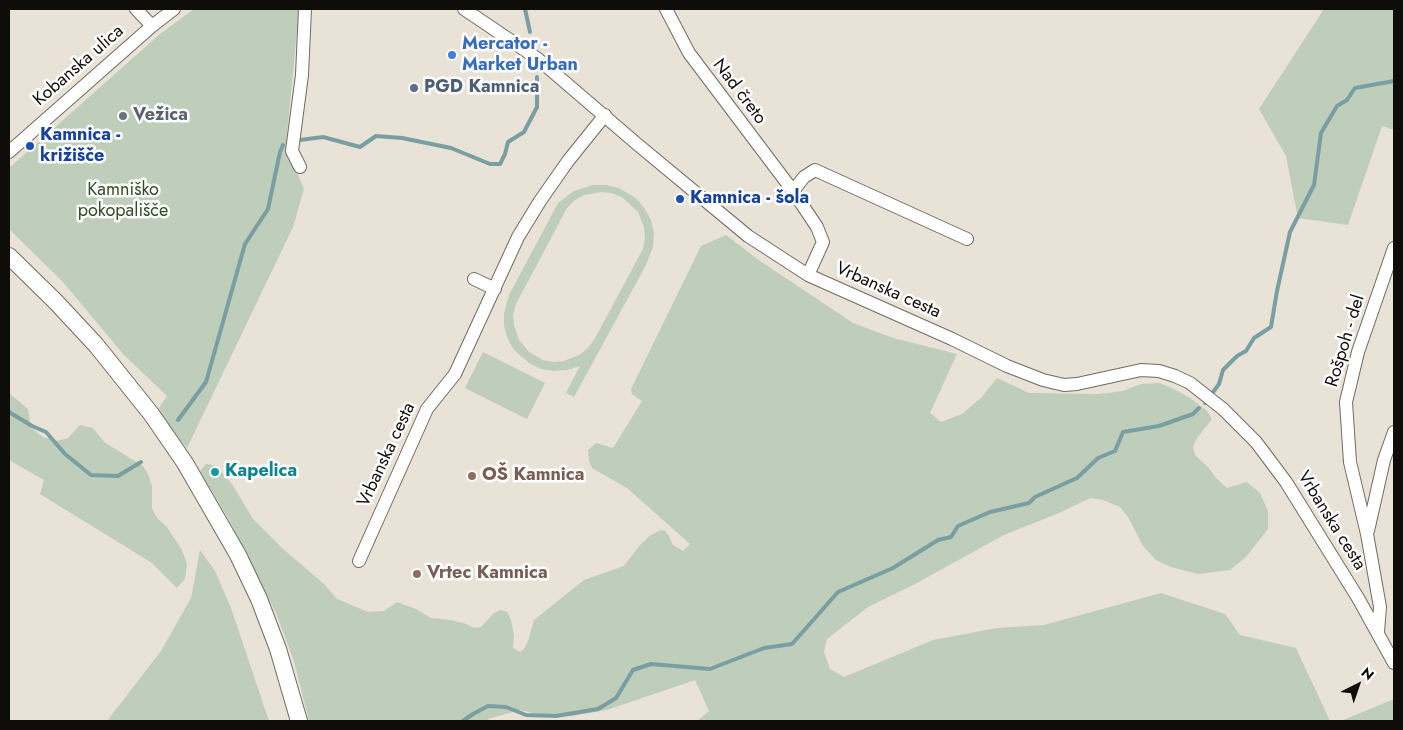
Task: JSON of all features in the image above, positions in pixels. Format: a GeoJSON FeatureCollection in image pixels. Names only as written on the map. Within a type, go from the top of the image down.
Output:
{"type":"FeatureCollection","features":[{"type":"Feature","properties":{"kind":"main road"},"geometry":{"type":"LineString","coordinates":[[9,256],[96,345],[152,415],[185,463],[238,555],[258,599],[278,649],[299,721]]}},
{"type":"Feature","properties":{"kind":"street"},"geometry":{"type":"LineString","coordinates":[[136,9],[152,26]]}},
{"type":"Feature","properties":{"kind":"street","name":"Kobanska ulica"},"geometry":{"type":"LineString","coordinates":[[9,152],[152,26],[174,9]]}},
{"type":"Feature","properties":{"kind":"street"},"geometry":{"type":"LineString","coordinates":[[300,167],[292,151],[302,75],[305,9]]}},
{"type":"Feature","properties":{"kind":"street","name":"Vrbanska cesta"},"geometry":{"type":"LineString","coordinates":[[464,9],[483,14],[748,236],[808,275],[952,339],[1007,366],[1043,380],[1064,385],[1077,384],[1141,370],[1159,371],[1176,376],[1197,389],[1223,409],[1256,442],[1286,482],[1378,632],[1394,663]]}},
{"type":"Feature","properties":{"kind":"street","name":"Nad čreto"},"geometry":{"type":"LineString","coordinates":[[666,9],[689,53],[793,191],[817,227],[823,242],[808,275]]}},
{"type":"Feature","properties":{"kind":"street","name":"Vrbanska cesta"},"geometry":{"type":"LineString","coordinates":[[359,561],[427,409],[456,374],[469,341],[518,237],[568,161],[605,115]]}},
{"type":"Feature","properties":{"kind":"street"},"geometry":{"type":"LineString","coordinates":[[793,191],[804,177],[814,170],[967,239]]}},
{"type":"Feature","properties":{"kind":"street","name":"Rošpoh - del"},"geometry":{"type":"LineString","coordinates":[[1378,632],[1380,607],[1367,534],[1350,462],[1346,402],[1358,352],[1394,248]]}},
{"type":"Feature","properties":{"kind":"street"},"geometry":{"type":"LineString","coordinates":[[474,279],[495,289]]}},
{"type":"Feature","properties":{"kind":"street","name":"Rošpoh - del"},"geometry":{"type":"LineString","coordinates":[[1367,534],[1384,460],[1394,432]]}},
{"type":"Feature","properties":{"kind":"green space","name":"Kamniško pokopališče"},"geometry":{"type":"Polygon","coordinates":[[[194,9],[299,9],[286,145],[304,189],[293,227],[187,448],[173,432],[159,408],[167,396],[124,355],[63,282],[9,229],[9,168],[160,34],[194,9]]]}},
{"type":"Feature","properties":{"kind":"green space"},"geometry":{"type":"Polygon","coordinates":[[[1324,9],[1394,9],[1394,130],[1382,126],[1348,225],[1298,218],[1286,156],[1259,109],[1324,9]]]}},
{"type":"Feature","properties":{"kind":"green space"},"geometry":{"type":"Polygon","coordinates":[[[593,185],[619,188],[636,198],[645,209],[651,220],[654,233],[653,247],[646,265],[574,397],[566,393],[580,366],[554,371],[541,369],[529,363],[514,350],[508,339],[504,326],[504,313],[509,295],[558,203],[574,191],[593,185]],[[601,192],[584,195],[567,208],[516,304],[513,315],[519,340],[529,352],[543,360],[564,361],[579,355],[587,349],[594,340],[643,249],[644,227],[638,212],[622,197],[601,192]]]}},
{"type":"Feature","properties":{"kind":"green space"},"geometry":{"type":"Polygon","coordinates":[[[726,235],[760,261],[853,323],[893,338],[957,354],[930,413],[941,422],[962,414],[982,397],[997,378],[1029,393],[1099,394],[1123,391],[1141,384],[1160,383],[1193,400],[1207,411],[1212,419],[1193,446],[1195,455],[1227,488],[1247,482],[1260,493],[1268,511],[1268,529],[1246,557],[1230,570],[1198,574],[1171,567],[1156,560],[1143,546],[1128,517],[1120,507],[1103,500],[1090,498],[1059,513],[1004,535],[915,584],[868,607],[827,639],[824,652],[830,669],[844,677],[933,640],[997,628],[1044,625],[1161,593],[1225,614],[1240,635],[1296,648],[1330,721],[697,721],[709,711],[695,680],[607,710],[572,716],[542,715],[520,710],[488,719],[489,721],[309,721],[294,661],[276,613],[228,518],[200,471],[206,464],[213,465],[220,470],[232,484],[253,519],[282,548],[325,585],[337,599],[368,612],[384,611],[397,602],[416,609],[431,618],[451,620],[474,628],[481,627],[494,613],[501,610],[507,612],[511,620],[514,635],[513,648],[520,652],[528,641],[534,620],[584,580],[624,566],[640,545],[651,535],[661,530],[665,531],[673,545],[683,551],[690,544],[627,488],[592,468],[588,450],[596,443],[613,448],[642,401],[632,394],[631,389],[701,246],[726,235]]]}},
{"type":"Feature","properties":{"kind":"green space"},"geometry":{"type":"Polygon","coordinates":[[[483,352],[545,383],[527,419],[465,388],[483,352]]]}},
{"type":"Feature","properties":{"kind":"green space"},"geometry":{"type":"Polygon","coordinates":[[[9,393],[28,409],[31,428],[43,437],[56,441],[68,438],[80,425],[93,428],[104,442],[143,466],[152,486],[152,508],[157,518],[167,527],[182,550],[187,564],[185,579],[177,588],[152,563],[40,494],[44,480],[9,460],[9,393]]]}},
{"type":"Feature","properties":{"kind":"green space"},"geometry":{"type":"Polygon","coordinates":[[[200,550],[215,571],[231,608],[269,721],[107,721],[161,651],[191,598],[200,550]]]}},
{"type":"Feature","properties":{"kind":"green space"},"geometry":{"type":"Polygon","coordinates":[[[1394,699],[1394,721],[1341,721],[1394,699]]]}},
{"type":"Feature","properties":{"kind":"waterway"},"geometry":{"type":"LineString","coordinates":[[525,9],[530,32]]}},
{"type":"Feature","properties":{"kind":"waterway"},"geometry":{"type":"LineString","coordinates":[[300,140],[323,137],[360,147],[376,136],[402,138],[451,148],[490,164],[500,164],[508,142],[524,132],[537,107],[537,77]]}},
{"type":"Feature","properties":{"kind":"waterway"},"geometry":{"type":"LineString","coordinates":[[1205,403],[1219,384],[1223,370],[1237,356],[1246,351],[1254,338],[1271,327],[1290,232],[1314,185],[1321,133],[1337,106],[1347,100],[1355,88],[1394,81]]}},
{"type":"Feature","properties":{"kind":"waterway"},"geometry":{"type":"LineString","coordinates":[[178,420],[206,382],[245,244],[268,209],[283,145]]}},
{"type":"Feature","properties":{"kind":"waterway"},"geometry":{"type":"LineString","coordinates":[[463,721],[488,706],[506,707],[526,715],[556,716],[598,709],[616,698],[633,670],[651,664],[710,669],[764,648],[792,644],[838,592],[893,568],[938,540],[951,537],[958,526],[990,512],[1029,503],[1035,497],[1077,478],[1098,458],[1115,451],[1123,432],[1159,426],[1193,414],[1199,408]]}},
{"type":"Feature","properties":{"kind":"waterway"},"geometry":{"type":"LineString","coordinates":[[9,412],[46,432],[65,454],[91,475],[118,476],[141,462]]}},
{"type":"Feature","properties":{"kind":"place","name":"Mercator - Market Urban"},"geometry":{"type":"Point","coordinates":[452,55]}},
{"type":"Feature","properties":{"kind":"place","name":"PGD Kamnica"},"geometry":{"type":"Point","coordinates":[414,88]}},
{"type":"Feature","properties":{"kind":"place","name":"Vežica"},"geometry":{"type":"Point","coordinates":[123,116]}},
{"type":"Feature","properties":{"kind":"place","name":"Kamnica - križišče"},"geometry":{"type":"Point","coordinates":[30,146]}},
{"type":"Feature","properties":{"kind":"place","name":"Kamnica - šola"},"geometry":{"type":"Point","coordinates":[680,199]}},
{"type":"Feature","properties":{"kind":"place","name":"Kapelica"},"geometry":{"type":"Point","coordinates":[215,472]}},
{"type":"Feature","properties":{"kind":"place","name":"OŠ Kamnica"},"geometry":{"type":"Point","coordinates":[472,476]}},
{"type":"Feature","properties":{"kind":"place","name":"Vrtec Kamnica"},"geometry":{"type":"Point","coordinates":[417,574]}}]}
